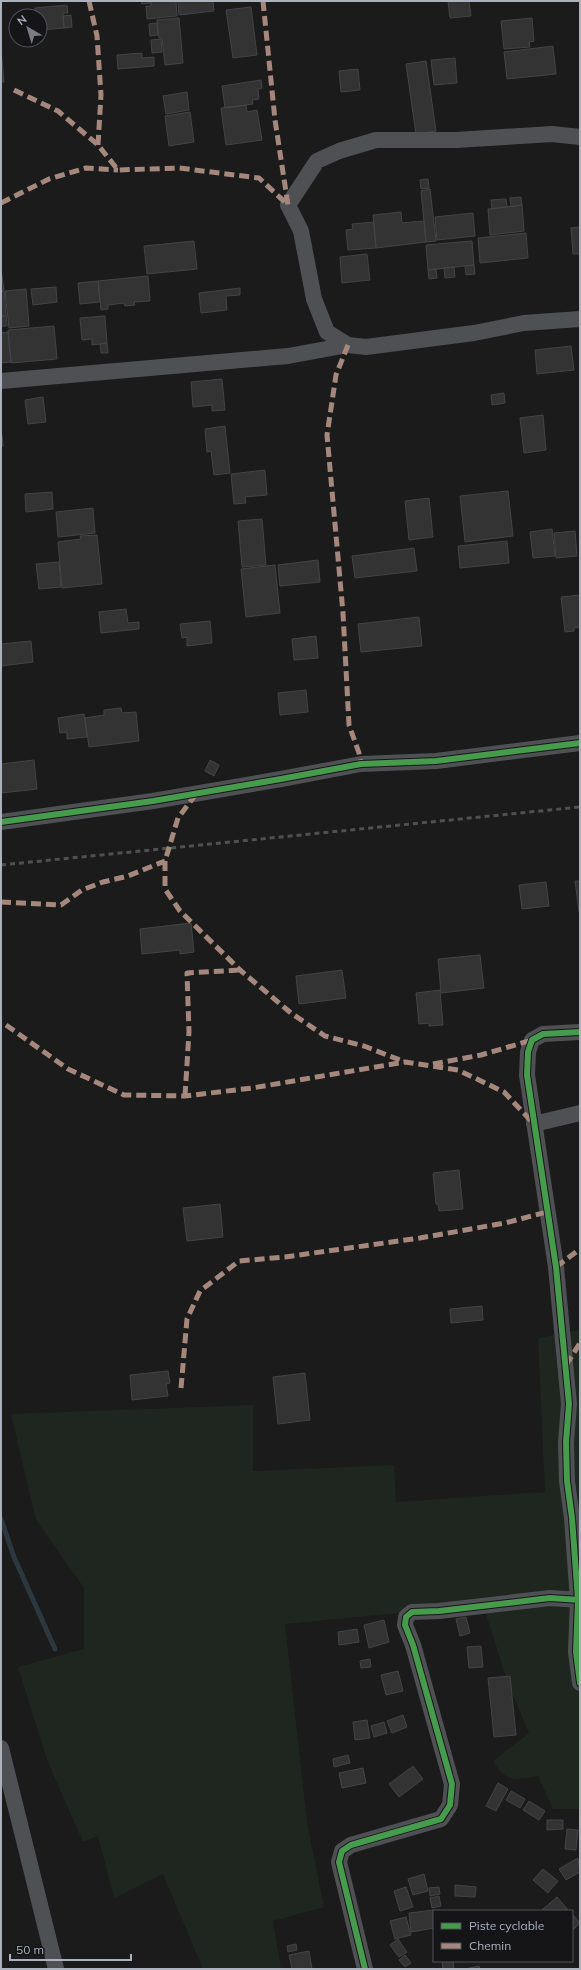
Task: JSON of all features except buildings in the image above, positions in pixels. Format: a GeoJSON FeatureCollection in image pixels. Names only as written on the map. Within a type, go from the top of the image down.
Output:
{"type":"FeatureCollection","features":[{"type":"Feature","properties":{"kind":"street"},"geometry":{"type":"LineString","coordinates":[[348,345],[327,332],[314,299],[301,231],[288,205],[316,161],[339,151],[376,140],[456,140],[552,134],[580,137]]}},
{"type":"Feature","properties":{"kind":"street"},"geometry":{"type":"LineString","coordinates":[[1,381],[288,356],[348,345],[366,347],[474,333],[524,323],[580,319]]}},
{"type":"Feature","properties":{"kind":"street"},"geometry":{"type":"LineString","coordinates":[[1,822],[153,801],[282,780],[361,764],[436,761],[580,743]]}},
{"type":"Feature","properties":{"kind":"street"},"geometry":{"type":"LineString","coordinates":[[580,1032],[543,1034],[532,1040],[528,1052],[526,1075],[556,1267],[575,1402],[566,1442],[567,1481],[572,1518],[579,1600],[576,1652],[580,1684]]}},
{"type":"Feature","properties":{"kind":"street"},"geometry":{"type":"LineString","coordinates":[[534,1124],[580,1113]]}},
{"type":"Feature","properties":{"kind":"street"},"geometry":{"type":"LineString","coordinates":[[365,1969],[339,1862],[342,1851],[351,1845],[441,1819],[450,1805],[452,1784],[413,1645],[405,1625],[406,1617],[412,1612],[438,1611],[550,1598],[579,1600]]}},
{"type":"Feature","properties":{"kind":"street"},"geometry":{"type":"LineString","coordinates":[[1,1748],[56,1969]]}},
{"type":"Feature","properties":{"kind":"shaded area"},"geometry":{"type":"Polygon","coordinates":[[[580,1330],[580,1809],[553,1809],[538,1776],[518,1779],[512,1778],[502,1773],[493,1761],[529,1733],[509,1686],[483,1605],[285,1624],[307,1822],[324,1907],[273,1921],[281,1969],[203,1969],[163,1874],[114,1898],[98,1836],[83,1842],[47,1760],[18,1667],[84,1649],[84,1588],[36,1520],[11,1414],[253,1405],[253,1471],[394,1465],[396,1502],[545,1492],[538,1338],[580,1330]]]}},
{"type":"Feature","properties":{"kind":"waterway"},"geometry":{"type":"LineString","coordinates":[[1,1519],[14,1557],[55,1649]]}},
{"type":"Feature","properties":{"kind":"railway"},"geometry":{"type":"LineString","coordinates":[[1,865],[580,807]]}},
{"type":"Feature","properties":{"kind":"marked path"},"geometry":{"type":"LineString","coordinates":[[89,1],[97,36],[101,95],[98,145]]}},
{"type":"Feature","properties":{"kind":"marked path"},"geometry":{"type":"LineString","coordinates":[[263,1],[275,120],[288,205]]}},
{"type":"Feature","properties":{"kind":"marked path"},"geometry":{"type":"LineString","coordinates":[[14,90],[58,111],[98,145],[118,170],[179,168],[259,178],[288,205]]}},
{"type":"Feature","properties":{"kind":"marked path"},"geometry":{"type":"LineString","coordinates":[[1,203],[49,179],[86,168],[118,170]]}},
{"type":"Feature","properties":{"kind":"marked path"},"geometry":{"type":"LineString","coordinates":[[348,345],[336,375],[327,435],[343,613],[349,725],[359,753],[361,764]]}},
{"type":"Feature","properties":{"kind":"marked path"},"geometry":{"type":"LineString","coordinates":[[196,794],[178,818],[165,861],[165,889],[180,911],[240,970],[291,1013],[325,1036],[364,1046],[405,1062]]}},
{"type":"Feature","properties":{"kind":"marked path"},"geometry":{"type":"LineString","coordinates":[[1,902],[61,905],[82,890],[103,882],[128,876],[165,861]]}},
{"type":"Feature","properties":{"kind":"marked path"},"geometry":{"type":"LineString","coordinates":[[185,1096],[189,1032],[187,973],[240,970]]}},
{"type":"Feature","properties":{"kind":"marked path"},"geometry":{"type":"LineString","coordinates":[[6,1025],[68,1069],[124,1095],[185,1096],[252,1088],[405,1062],[458,1070],[504,1092],[534,1124]]}},
{"type":"Feature","properties":{"kind":"marked path"},"geometry":{"type":"LineString","coordinates":[[433,1064],[481,1055],[532,1040]]}},
{"type":"Feature","properties":{"kind":"marked path"},"geometry":{"type":"LineString","coordinates":[[181,1388],[187,1319],[200,1291],[239,1261],[285,1257],[420,1238],[505,1223],[547,1212]]}},
{"type":"Feature","properties":{"kind":"marked path"},"geometry":{"type":"LineString","coordinates":[[556,1267],[580,1249]]}},
{"type":"Feature","properties":{"kind":"marked path"},"geometry":{"type":"LineString","coordinates":[[566,1365],[580,1343]]}},
{"type":"Feature","properties":{"kind":"cycle path"},"geometry":{"type":"LineString","coordinates":[[1,822],[153,801],[361,764],[436,761],[580,743]]}},
{"type":"Feature","properties":{"kind":"cycle path"},"geometry":{"type":"LineString","coordinates":[[580,1032],[543,1034],[532,1040],[528,1052],[527,1075],[556,1267],[569,1404],[566,1442],[567,1481],[572,1518],[578,1600],[576,1652],[580,1683]]}},
{"type":"Feature","properties":{"kind":"cycle path"},"geometry":{"type":"LineString","coordinates":[[365,1969],[339,1862],[342,1851],[351,1845],[441,1819],[450,1805],[452,1784],[413,1645],[405,1625],[406,1617],[412,1612],[439,1611],[550,1598],[580,1600]]}}]}
